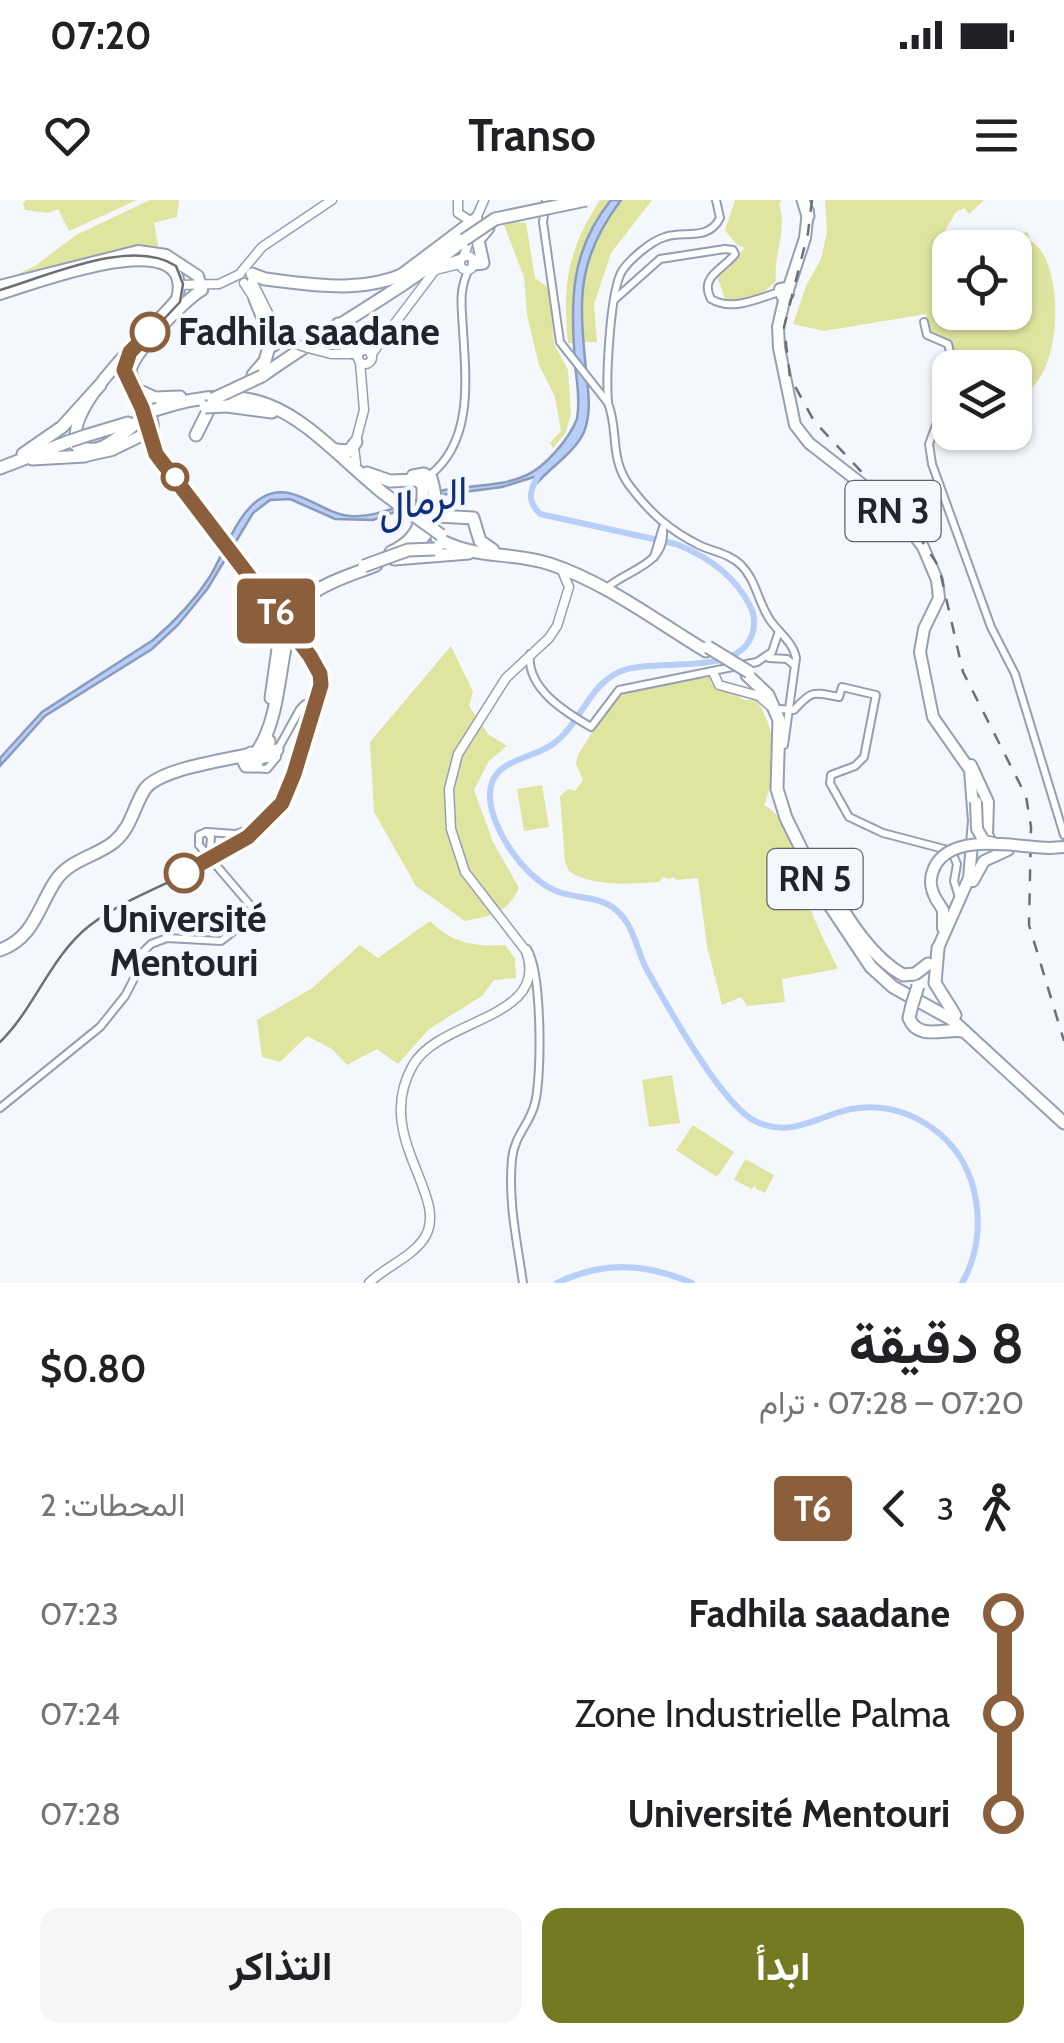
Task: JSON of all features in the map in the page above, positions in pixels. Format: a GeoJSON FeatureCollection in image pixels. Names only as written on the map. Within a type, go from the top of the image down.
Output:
{"type":"FeatureCollection","features":[{"type":"Feature","properties":{"kind":"highway"},"geometry":{"type":"LineString","coordinates":[[246,277],[342,288],[373,285],[430,260],[495,214],[557,200]]}},
{"type":"Feature","properties":{"kind":"highway"},"geometry":{"type":"LineString","coordinates":[[159,411],[205,400],[262,376],[299,348],[437,262],[468,230],[490,221],[586,200]]}},
{"type":"Feature","properties":{"kind":"highway"},"geometry":{"type":"LineString","coordinates":[[466,263],[484,262],[479,236],[496,223],[522,214]]}},
{"type":"Feature","properties":{"kind":"highway"},"geometry":{"type":"LineString","coordinates":[[255,299],[282,352],[299,348]]}},
{"type":"Feature","properties":{"kind":"highway"},"geometry":{"type":"LineString","coordinates":[[338,324],[335,330],[356,355]]}},
{"type":"Feature","properties":{"kind":"highway"},"geometry":{"type":"LineString","coordinates":[[320,335],[332,336],[356,355]]}},
{"type":"Feature","properties":{"kind":"highway"},"geometry":{"type":"LineString","coordinates":[[0,466],[139,417],[205,400],[240,384],[258,372],[276,338]]}},
{"type":"Feature","properties":{"kind":"highway"},"geometry":{"type":"LineString","coordinates":[[255,400],[256,384],[299,348]]}},
{"type":"Feature","properties":{"kind":"highway"},"geometry":{"type":"LineString","coordinates":[[20,457],[62,427],[100,385]]}},
{"type":"Feature","properties":{"kind":"highway"},"geometry":{"type":"LineString","coordinates":[[142,392],[155,398],[255,400],[270,406],[304,422],[382,490]]}},
{"type":"Feature","properties":{"kind":"highway"},"geometry":{"type":"LineString","coordinates":[[205,400],[290,419],[464,548],[561,568],[707,649]]}},
{"type":"Feature","properties":{"kind":"highway"},"geometry":{"type":"LineString","coordinates":[[196,436],[210,409],[219,402],[270,406]]}},
{"type":"Feature","properties":{"kind":"highway"},"geometry":{"type":"LineString","coordinates":[[336,450],[346,452],[356,442]]}},
{"type":"Feature","properties":{"kind":"highway"},"geometry":{"type":"LineString","coordinates":[[336,450],[367,472],[382,490]]}},
{"type":"Feature","properties":{"kind":"highway"},"geometry":{"type":"LineString","coordinates":[[20,457],[85,456]]}},
{"type":"Feature","properties":{"kind":"highway"},"geometry":{"type":"LineString","coordinates":[[356,463],[388,478],[423,474],[431,526]]}},
{"type":"Feature","properties":{"kind":"highway"},"geometry":{"type":"LineString","coordinates":[[382,490],[424,482]]}},
{"type":"Feature","properties":{"kind":"highway"},"geometry":{"type":"LineString","coordinates":[[0,952],[27,933],[65,870],[122,834],[153,781],[250,759],[264,731],[282,623],[289,606],[306,588],[404,546],[431,526],[473,518],[479,539],[493,550]]}},
{"type":"Feature","properties":{"kind":"highway"},"geometry":{"type":"LineString","coordinates":[[278,750],[272,756],[267,752],[288,629],[295,610],[315,592],[408,550],[431,526],[472,521],[474,539],[464,548]]}},
{"type":"Feature","properties":{"kind":"highway"},"geometry":{"type":"LineString","coordinates":[[403,557],[431,526]]}},
{"type":"Feature","properties":{"kind":"highway"},"geometry":{"type":"LineString","coordinates":[[344,572],[403,557],[464,548],[560,561],[609,586],[766,686],[782,714]]}},
{"type":"Feature","properties":{"kind":"highway"},"geometry":{"type":"LineString","coordinates":[[250,759],[276,710]]}},
{"type":"Feature","properties":{"kind":"highway","name":"RN 5"},"geometry":{"type":"LineString","coordinates":[[782,714],[782,788],[818,885],[871,968],[893,987],[918,997],[968,1033]]}},
{"type":"Feature","properties":{"kind":"highway","name":"RN 5"},"geometry":{"type":"LineString","coordinates":[[782,714],[778,795],[838,913],[880,972],[900,988],[957,1018]]}},
{"type":"Feature","properties":{"kind":"highway"},"geometry":{"type":"LineString","coordinates":[[0,952],[19,946],[30,935],[67,873],[121,842],[135,824],[150,792],[166,780],[250,759],[270,738]]}},
{"type":"Feature","properties":{"kind":"highway"},"geometry":{"type":"LineString","coordinates":[[810,859],[852,922],[885,962],[903,974],[915,974],[928,964]]}},
{"type":"Feature","properties":{"kind":"highway","name":"RN 3"},"geometry":{"type":"LineString","coordinates":[[918,997],[942,937]]}},
{"type":"Feature","properties":{"kind":"highway","name":"RN 3"},"geometry":{"type":"LineString","coordinates":[[942,937],[935,984],[957,1018],[1064,1120]]}},
{"type":"Feature","properties":{"kind":"highway","name":"RN 3"},"geometry":{"type":"LineString","coordinates":[[918,997],[928,964]]}},
{"type":"Feature","properties":{"kind":"highway"},"geometry":{"type":"LineString","coordinates":[[918,997],[910,1022],[919,1032],[950,1029],[968,1033]]}},
{"type":"Feature","properties":{"kind":"highway","name":"RN 3"},"geometry":{"type":"LineString","coordinates":[[968,1033],[1064,1120]]}},
{"type":"Feature","properties":{"kind":"main road"},"geometry":{"type":"LineString","coordinates":[[255,299],[246,277],[258,251],[332,200]]}},
{"type":"Feature","properties":{"kind":"main road"},"geometry":{"type":"LineString","coordinates":[[458,200],[457,212],[468,230],[466,263]]}},
{"type":"Feature","properties":{"kind":"main road"},"geometry":{"type":"LineString","coordinates":[[299,348],[356,355],[379,342],[443,264],[484,200]]}},
{"type":"Feature","properties":{"kind":"main road"},"geometry":{"type":"LineString","coordinates":[[466,263],[484,200]]}},
{"type":"Feature","properties":{"kind":"main road","name":"RN 3"},"geometry":{"type":"LineString","coordinates":[[807,205],[778,327],[795,425],[808,443],[877,496],[908,527],[934,570],[939,598],[924,628],[920,652],[933,717],[966,766],[969,864],[959,884],[962,897],[928,964]]}},
{"type":"Feature","properties":{"kind":"main road"},"geometry":{"type":"LineString","coordinates":[[0,290],[138,251],[166,255],[196,274],[194,287],[134,360],[131,374],[142,392],[153,430],[112,450],[85,456],[75,431],[100,385],[131,346],[194,287],[246,277]]}},
{"type":"Feature","properties":{"kind":"main road"},"geometry":{"type":"LineString","coordinates":[[0,290],[133,258],[164,264],[194,287]]}},
{"type":"Feature","properties":{"kind":"main road"},"geometry":{"type":"LineString","coordinates":[[443,264],[466,263]]}},
{"type":"Feature","properties":{"kind":"main road"},"geometry":{"type":"LineString","coordinates":[[435,270],[466,263]]}},
{"type":"Feature","properties":{"kind":"main road"},"geometry":{"type":"LineString","coordinates":[[246,277],[276,338]]}},
{"type":"Feature","properties":{"kind":"main road"},"geometry":{"type":"LineString","coordinates":[[356,355],[364,421],[353,454],[356,463]]}},
{"type":"Feature","properties":{"kind":"main road"},"geometry":{"type":"LineString","coordinates":[[369,1283],[420,1244],[430,1224],[430,1206],[400,1121],[400,1103],[410,1070],[436,1042],[505,1008],[520,996],[530,974],[522,944],[470,880],[454,838],[449,808],[451,778],[458,754],[513,670],[554,632],[568,582],[561,568]]}},
{"type":"Feature","properties":{"kind":"main road"},"geometry":{"type":"LineString","coordinates":[[566,600],[576,586],[590,582]]}},
{"type":"Feature","properties":{"kind":"main road"},"geometry":{"type":"LineString","coordinates":[[713,672],[719,685],[759,696],[782,714]]}},
{"type":"Feature","properties":{"kind":"main road"},"geometry":{"type":"LineString","coordinates":[[748,674],[753,689],[748,695]]}},
{"type":"Feature","properties":{"kind":"main road"},"geometry":{"type":"LineString","coordinates":[[954,747],[970,764],[988,802],[987,834],[991,843]]}},
{"type":"Feature","properties":{"kind":"main road","name":"RN 3"},"geometry":{"type":"LineString","coordinates":[[942,937],[970,878],[973,857],[972,776],[954,747]]}},
{"type":"Feature","properties":{"kind":"main road"},"geometry":{"type":"LineString","coordinates":[[970,764],[979,834],[984,842],[1050,848]]}},
{"type":"Feature","properties":{"kind":"main road"},"geometry":{"type":"LineString","coordinates":[[1008,850],[984,861],[962,897],[949,900],[937,896],[930,887],[934,868],[953,848],[1064,848]]}},
{"type":"Feature","properties":{"kind":"main road"},"geometry":{"type":"LineString","coordinates":[[942,937],[936,875],[947,857],[961,850],[1050,848]]}},
{"type":"Feature","properties":{"kind":"street"},"geometry":{"type":"LineString","coordinates":[[546,200],[543,222],[560,342],[608,403]]}},
{"type":"Feature","properties":{"kind":"street"},"geometry":{"type":"LineString","coordinates":[[716,200],[720,215],[717,225],[686,237],[667,236],[624,269],[614,300],[608,403],[614,452],[622,474],[662,530],[725,554],[743,567],[779,631],[793,647],[795,666],[782,714]]}},
{"type":"Feature","properties":{"kind":"street"},"geometry":{"type":"LineString","coordinates":[[614,300],[660,258],[726,248],[735,254],[708,279],[710,300],[741,304],[784,292]]}},
{"type":"Feature","properties":{"kind":"street"},"geometry":{"type":"LineString","coordinates":[[424,482],[448,460],[462,422],[466,374],[460,293],[466,263]]}},
{"type":"Feature","properties":{"kind":"street"},"geometry":{"type":"LineString","coordinates":[[924,322],[927,335],[948,344],[950,350]]}},
{"type":"Feature","properties":{"kind":"street"},"geometry":{"type":"LineString","coordinates":[[932,436],[932,464],[990,628],[1014,674],[1064,833]]}},
{"type":"Feature","properties":{"kind":"street"},"geometry":{"type":"LineString","coordinates":[[609,586],[656,552],[662,530]]}},
{"type":"Feature","properties":{"kind":"street"},"geometry":{"type":"LineString","coordinates":[[767,658],[779,631]]}},
{"type":"Feature","properties":{"kind":"street"},"geometry":{"type":"LineString","coordinates":[[530,653],[531,674]]}},
{"type":"Feature","properties":{"kind":"street"},"geometry":{"type":"LineString","coordinates":[[513,670],[531,674],[543,691],[591,727],[619,690],[767,658],[787,660],[795,666]]}},
{"type":"Feature","properties":{"kind":"street"},"geometry":{"type":"LineString","coordinates":[[782,714],[810,694],[840,698],[842,687],[876,695],[864,757],[855,766],[831,775],[830,783],[849,817],[883,833],[944,849],[954,857],[959,884]]}},
{"type":"Feature","properties":{"kind":"street"},"geometry":{"type":"LineString","coordinates":[[206,832],[211,837],[210,849],[214,850],[252,830],[271,812],[287,786],[310,712],[309,703],[300,710],[270,768],[258,771],[250,759]]}},
{"type":"Feature","properties":{"kind":"street"},"geometry":{"type":"LineString","coordinates":[[0,1108],[100,1027],[125,996],[139,968],[140,955],[151,944],[167,938],[222,940],[257,913],[198,844],[198,837],[206,832],[234,834],[252,830]]}},
{"type":"Feature","properties":{"kind":"street"},"geometry":{"type":"LineString","coordinates":[[522,944],[532,956],[536,972],[538,1030],[536,1101],[516,1138],[512,1156],[510,1200],[524,1283]]}},
{"type":"Feature","properties":{"kind":"green space"},"geometry":{"type":"Polygon","coordinates":[[[26,200],[137,200],[69,231],[58,209],[48,213],[25,210],[26,200]]]}},
{"type":"Feature","properties":{"kind":"green space"},"geometry":{"type":"Polygon","coordinates":[[[150,200],[179,200],[177,217],[154,223],[159,250],[119,250],[3,281],[35,266],[76,235],[150,200]]]}},
{"type":"Feature","properties":{"kind":"green space"},"geometry":{"type":"Polygon","coordinates":[[[600,200],[652,200],[611,253],[594,304],[597,342],[568,343],[566,302],[570,268],[581,235],[600,200]]]}},
{"type":"Feature","properties":{"kind":"green space"},"geometry":{"type":"Polygon","coordinates":[[[735,200],[782,200],[781,233],[776,281],[754,297],[726,302],[717,276],[745,248],[737,245],[725,230],[735,200]]]}},
{"type":"Feature","properties":{"kind":"green space"},"geometry":{"type":"Polygon","coordinates":[[[825,200],[984,200],[969,214],[964,208],[956,212],[946,230],[932,230],[932,330],[1032,330],[1032,243],[1049,267],[1054,287],[1054,334],[1041,376],[1032,387],[1032,350],[954,350],[952,345],[930,334],[926,314],[824,331],[793,324],[806,286],[821,259],[827,232],[825,200]]]}},
{"type":"Feature","properties":{"kind":"green space"},"geometry":{"type":"Polygon","coordinates":[[[526,223],[535,278],[549,288],[554,344],[568,370],[571,414],[565,434],[553,448],[550,443],[561,431],[555,397],[539,365],[527,315],[524,277],[504,225],[526,223]]]}},
{"type":"Feature","properties":{"kind":"green space"},"geometry":{"type":"Polygon","coordinates":[[[451,646],[473,692],[469,706],[488,734],[507,746],[489,761],[474,790],[493,842],[519,888],[498,912],[465,921],[416,886],[374,812],[370,742],[451,646]]]}},
{"type":"Feature","properties":{"kind":"green space"},"geometry":{"type":"Polygon","coordinates":[[[710,677],[712,684],[745,700],[756,700],[763,711],[773,750],[772,778],[764,805],[775,813],[790,840],[814,918],[838,969],[782,979],[785,1002],[747,1006],[741,997],[722,1005],[707,946],[698,878],[600,882],[569,871],[565,862],[560,796],[568,789],[575,791],[583,780],[576,764],[578,755],[612,700],[626,690],[710,677]]]}},
{"type":"Feature","properties":{"kind":"green space"},"geometry":{"type":"Polygon","coordinates":[[[542,785],[549,827],[524,831],[517,789],[542,785]]]}},
{"type":"Feature","properties":{"kind":"green space"},"geometry":{"type":"Polygon","coordinates":[[[430,921],[464,942],[505,945],[515,959],[516,978],[494,980],[482,996],[429,1029],[398,1064],[377,1049],[347,1065],[332,1049],[307,1036],[280,1062],[262,1057],[257,1020],[311,989],[360,945],[378,958],[430,921]]]}},
{"type":"Feature","properties":{"kind":"green space"},"geometry":{"type":"Polygon","coordinates":[[[672,1075],[680,1123],[649,1127],[642,1080],[672,1075]]]}},
{"type":"Feature","properties":{"kind":"green space"},"geometry":{"type":"Polygon","coordinates":[[[693,1125],[734,1152],[717,1177],[676,1150],[693,1125]]]}},
{"type":"Feature","properties":{"kind":"green space"},"geometry":{"type":"Polygon","coordinates":[[[745,1159],[774,1175],[765,1193],[755,1188],[756,1184],[752,1189],[734,1180],[745,1159]]]}},
{"type":"Feature","properties":{"kind":"water","name":"الرمال"},"geometry":{"type":"Polygon","coordinates":[[[611,200],[621,200],[596,242],[584,280],[582,322],[589,401],[584,432],[537,483],[534,477],[502,487],[441,495],[373,520],[335,519],[290,499],[270,500],[253,513],[208,588],[178,625],[152,649],[45,716],[0,766],[0,758],[42,712],[153,640],[176,619],[209,578],[246,512],[263,497],[274,493],[296,495],[339,514],[362,516],[444,490],[517,479],[549,459],[577,419],[573,319],[576,278],[587,239],[611,200]]]}},
{"type":"Feature","properties":{"kind":"waterway"},"geometry":{"type":"LineString","coordinates":[[537,478],[531,497],[540,514],[676,544],[698,554],[736,585],[752,609],[754,624],[743,649],[729,657],[712,662],[634,668],[608,678],[553,744],[512,762],[496,775],[490,798],[497,826],[535,878],[567,894],[603,902],[622,916],[647,970],[682,1030],[743,1113],[757,1122],[782,1128],[851,1109],[889,1109],[924,1123],[939,1134],[963,1163],[977,1206],[976,1246],[962,1283]]}},
{"type":"Feature","properties":{"kind":"waterway"},"geometry":{"type":"LineString","coordinates":[[557,1283],[590,1271],[624,1267],[658,1271],[692,1283]]}},
{"type":"Feature","properties":{"kind":"tram line"},"geometry":{"type":"LineString","coordinates":[[0,290],[114,257],[158,258],[176,266],[183,284],[180,302],[132,353],[127,370],[130,379],[144,407],[157,453],[295,632],[317,664],[322,680],[293,783],[266,825],[219,858],[137,897],[89,926],[64,952],[0,1042]]}},
{"type":"Feature","properties":{"kind":"tram line","name":"T6"},"geometry":{"type":"LineString","coordinates":[[150,332],[130,352],[124,370],[142,408],[152,448],[310,656],[320,680],[320,691],[282,803],[248,837],[184,873]]}},
{"type":"Feature","properties":{"kind":"railway"},"geometry":{"type":"LineString","coordinates":[[812,200],[808,233],[784,327],[790,377],[814,421],[913,527],[939,567],[963,672],[1026,796],[1031,827],[1029,925],[1064,1041]]}},
{"type":"Feature","properties":{"kind":"place","name":"Fadhila saadane"},"geometry":{"type":"Point","coordinates":[150,332]}},
{"type":"Feature","properties":{"kind":"place","name":"Université Mentouri"},"geometry":{"type":"Point","coordinates":[184,873]}}]}
